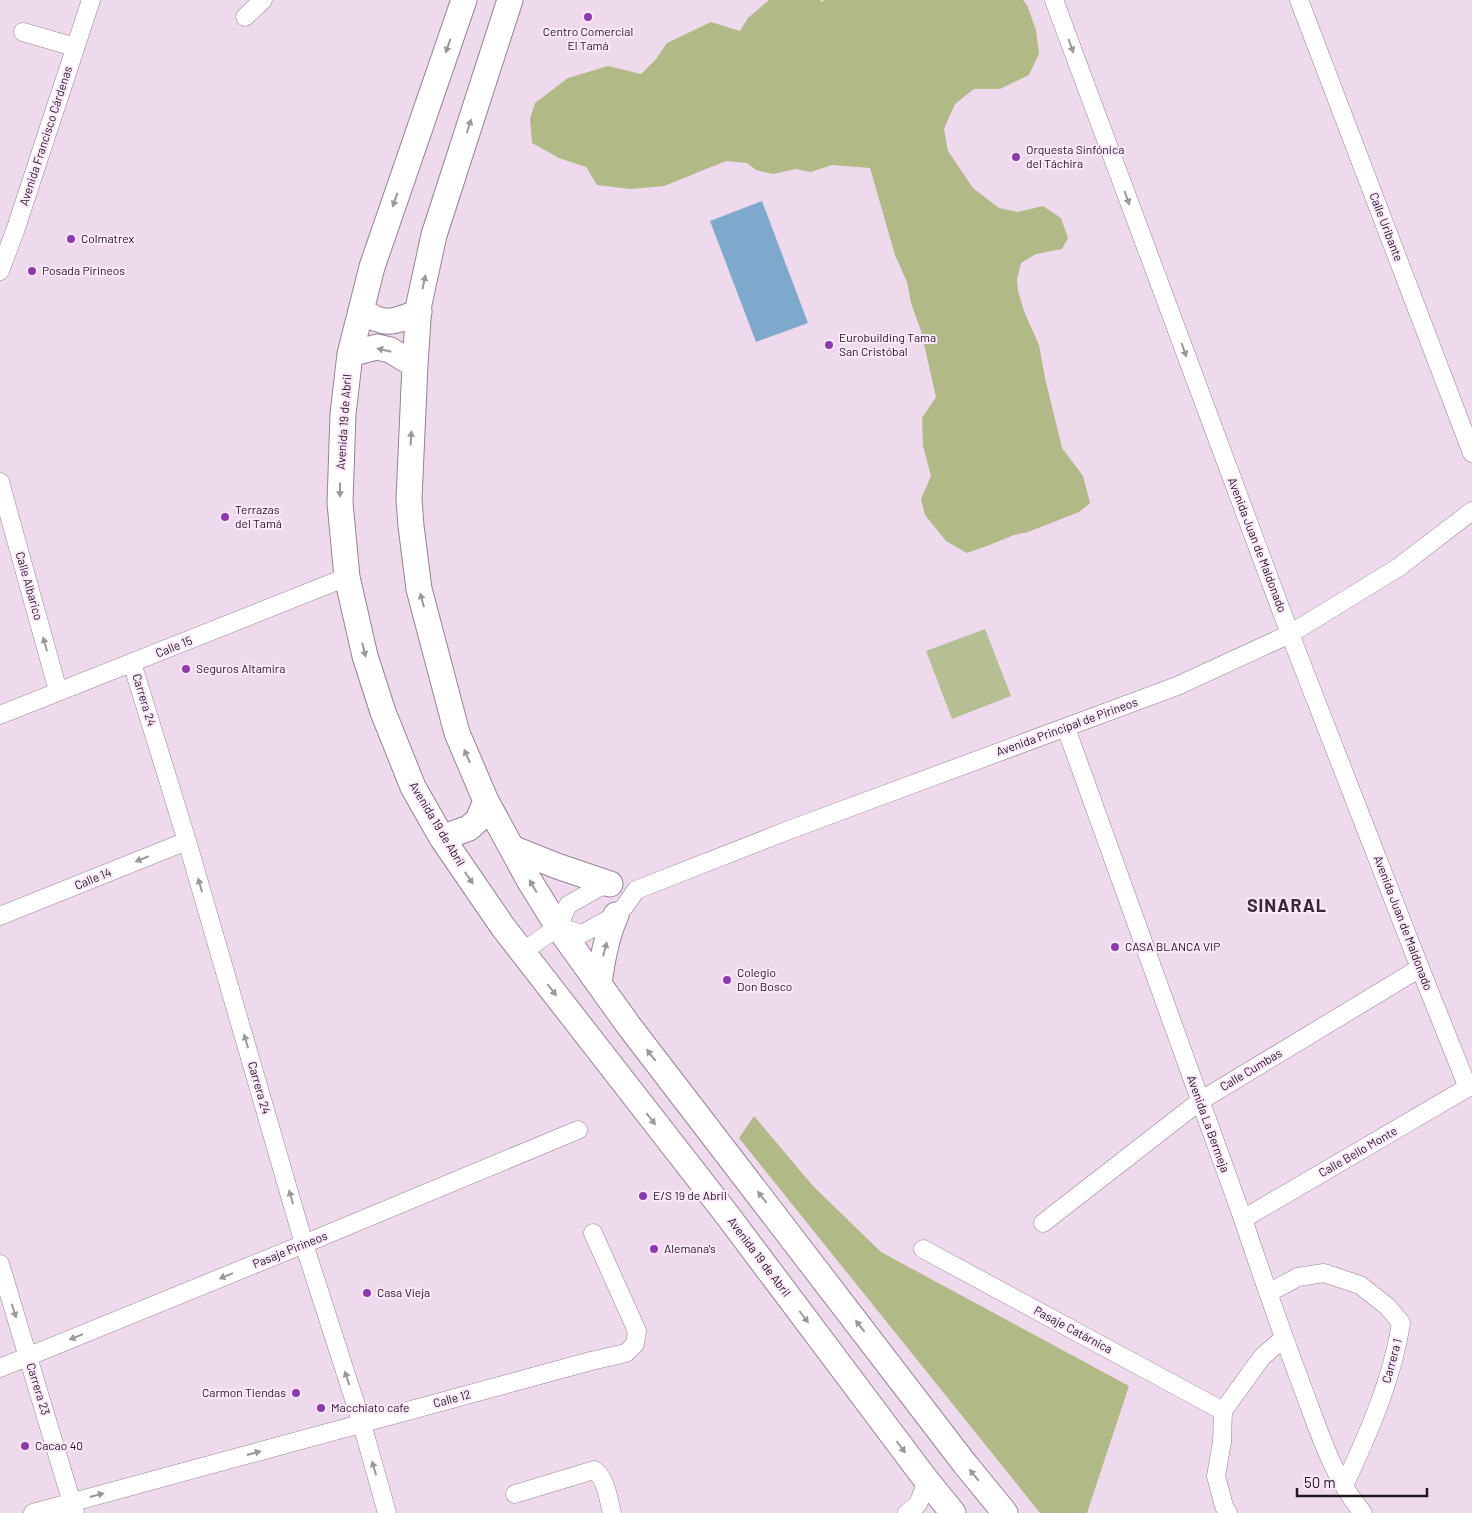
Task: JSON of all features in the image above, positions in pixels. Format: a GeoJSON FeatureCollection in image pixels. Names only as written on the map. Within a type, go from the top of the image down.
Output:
{"type":"FeatureCollection","features":[{"type":"Feature","properties":{"kind":"main road","name":"Avenida 19 de Abril"},"geometry":{"type":"LineString","coordinates":[[464,0],[372,267],[350,354],[343,414],[340,503],[347,577],[365,656],[382,712],[413,787],[442,838],[488,906],[728,1216],[953,1513]]}},
{"type":"Feature","properties":{"kind":"main road"},"geometry":{"type":"LineString","coordinates":[[510,0],[434,235],[419,312],[414,365],[409,499],[419,589],[457,733],[486,801],[529,880],[558,927],[635,1034],[965,1464],[1005,1513]]}},
{"type":"Feature","properties":{"kind":"main road"},"geometry":{"type":"LineString","coordinates":[[362,310],[371,318],[385,322],[398,321],[419,312]]}},
{"type":"Feature","properties":{"kind":"main road"},"geometry":{"type":"LineString","coordinates":[[350,354],[377,347],[390,350],[414,365]]}},
{"type":"Feature","properties":{"kind":"main road"},"geometry":{"type":"LineString","coordinates":[[442,838],[469,828],[478,820],[486,801]]}},
{"type":"Feature","properties":{"kind":"main road"},"geometry":{"type":"LineString","coordinates":[[512,848],[610,884]]}},
{"type":"Feature","properties":{"kind":"main road"},"geometry":{"type":"LineString","coordinates":[[599,984],[603,954],[610,928],[616,915]]}},
{"type":"Feature","properties":{"kind":"street","name":"Avenida Francisco Cárdenas"},"geometry":{"type":"LineString","coordinates":[[0,271],[91,0]]}},
{"type":"Feature","properties":{"kind":"street"},"geometry":{"type":"LineString","coordinates":[[245,17],[263,0]]}},
{"type":"Feature","properties":{"kind":"street","name":"Calle Uribante"},"geometry":{"type":"LineString","coordinates":[[1299,0],[1472,454]]}},
{"type":"Feature","properties":{"kind":"street","name":"Avenida Juan de Maldonado"},"geometry":{"type":"LineString","coordinates":[[1059,2],[1290,634],[1420,968],[1470,1086]]}},
{"type":"Feature","properties":{"kind":"street"},"geometry":{"type":"LineString","coordinates":[[23,32],[75,47]]}},
{"type":"Feature","properties":{"kind":"street","name":"Calle Albarico"},"geometry":{"type":"LineString","coordinates":[[0,482],[58,691]]}},
{"type":"Feature","properties":{"kind":"street","name":"Avenida Principal de Pirineos"},"geometry":{"type":"LineString","coordinates":[[636,890],[790,830],[1177,686],[1290,634],[1398,567],[1472,511]]}},
{"type":"Feature","properties":{"kind":"street","name":"Calle 15"},"geometry":{"type":"LineString","coordinates":[[0,715],[347,577]]}},
{"type":"Feature","properties":{"kind":"street","name":"Carrera 24"},"geometry":{"type":"LineString","coordinates":[[132,663],[187,841],[304,1244],[362,1424],[387,1513]]}},
{"type":"Feature","properties":{"kind":"street","name":"Avenida La Bermeja"},"geometry":{"type":"LineString","coordinates":[[1066,728],[1284,1338],[1329,1457],[1344,1486],[1363,1513]]}},
{"type":"Feature","properties":{"kind":"street","name":"Calle 14"},"geometry":{"type":"LineString","coordinates":[[0,916],[187,841]]}},
{"type":"Feature","properties":{"kind":"street"},"geometry":{"type":"LineString","coordinates":[[522,952],[558,927],[568,905],[598,888],[610,884],[636,890],[616,915],[582,934],[558,927]]}},
{"type":"Feature","properties":{"kind":"street","name":"Calle Cumbas"},"geometry":{"type":"LineString","coordinates":[[1044,1223],[1200,1101],[1420,968]]}},
{"type":"Feature","properties":{"kind":"street","name":"Calle Bello Monte"},"geometry":{"type":"LineString","coordinates":[[1243,1219],[1470,1086]]}},
{"type":"Feature","properties":{"kind":"street","name":"Pasaje Pirineos"},"geometry":{"type":"LineString","coordinates":[[0,1368],[578,1130]]}},
{"type":"Feature","properties":{"kind":"street","name":"Calle 12"},"geometry":{"type":"LineString","coordinates":[[33,1513],[73,1508],[362,1424],[626,1353],[635,1344],[637,1331],[593,1233]]}},
{"type":"Feature","properties":{"kind":"street","name":"Pasaje Catárnica"},"geometry":{"type":"LineString","coordinates":[[923,1249],[1223,1411]]}},
{"type":"Feature","properties":{"kind":"street","name":"Carrera 23"},"geometry":{"type":"LineString","coordinates":[[0,1264],[73,1508]]}},
{"type":"Feature","properties":{"kind":"street","name":"Carrera 1"},"geometry":{"type":"LineString","coordinates":[[1268,1292],[1298,1277],[1324,1273],[1360,1285],[1388,1307],[1401,1324],[1386,1387],[1366,1438],[1344,1486]]}},
{"type":"Feature","properties":{"kind":"street"},"geometry":{"type":"LineString","coordinates":[[1228,1513],[1224,1506],[1216,1476],[1222,1442],[1223,1411],[1262,1357],[1284,1338]]}},
{"type":"Feature","properties":{"kind":"street"},"geometry":{"type":"LineString","coordinates":[[515,1494],[594,1470],[603,1479],[612,1513]]}},
{"type":"Feature","properties":{"kind":"street"},"geometry":{"type":"LineString","coordinates":[[907,1513],[918,1504],[927,1481]]}},
{"type":"Feature","properties":{"kind":"green space"},"geometry":{"type":"Polygon","coordinates":[[[769,0],[820,0],[822,2],[824,0],[1023,0],[1027,5],[1036,30],[1039,54],[1029,75],[1000,89],[974,89],[955,104],[944,129],[948,151],[973,188],[999,208],[1018,212],[1043,206],[1061,218],[1068,238],[1062,249],[1036,254],[1021,263],[1017,279],[1018,291],[1024,311],[1039,345],[1062,448],[1083,476],[1090,503],[1079,512],[967,553],[946,541],[925,515],[921,499],[931,476],[923,446],[922,418],[936,397],[921,331],[911,303],[907,282],[895,255],[870,168],[832,165],[811,172],[795,169],[773,174],[756,170],[747,163],[726,161],[664,186],[630,189],[597,185],[586,167],[559,158],[532,143],[530,119],[535,103],[568,78],[608,66],[641,74],[656,59],[667,43],[711,22],[740,31],[748,18],[769,0]]]}},
{"type":"Feature","properties":{"kind":"green space"},"geometry":{"type":"Polygon","coordinates":[[[985,629],[1011,696],[952,719],[926,651],[985,629]]]}},
{"type":"Feature","properties":{"kind":"green space"},"geometry":{"type":"Polygon","coordinates":[[[754,1116],[813,1186],[881,1252],[1129,1386],[1087,1513],[1040,1513],[739,1138],[754,1116]]]}},
{"type":"Feature","properties":{"kind":"water"},"geometry":{"type":"Polygon","coordinates":[[[762,201],[808,323],[756,342],[710,221],[762,201]]]}},
{"type":"Feature","properties":{"kind":"place","name":"Centro Comercial El Tamá"},"geometry":{"type":"Point","coordinates":[588,17]}},
{"type":"Feature","properties":{"kind":"place","name":"Orquesta Sinfónica del Táchira"},"geometry":{"type":"Point","coordinates":[1016,157]}},
{"type":"Feature","properties":{"kind":"place","name":"Colmatrex"},"geometry":{"type":"Point","coordinates":[71,239]}},
{"type":"Feature","properties":{"kind":"place","name":"Posada Pirineos"},"geometry":{"type":"Point","coordinates":[32,271]}},
{"type":"Feature","properties":{"kind":"place","name":"Eurobuilding Tama San Cristóbal"},"geometry":{"type":"Point","coordinates":[829,345]}},
{"type":"Feature","properties":{"kind":"place","name":"Terrazas del Tamá"},"geometry":{"type":"Point","coordinates":[225,517]}},
{"type":"Feature","properties":{"kind":"place","name":"Seguros Altamira"},"geometry":{"type":"Point","coordinates":[186,669]}},
{"type":"Feature","properties":{"kind":"place","name":"CASA BLANCA VIP"},"geometry":{"type":"Point","coordinates":[1115,947]}},
{"type":"Feature","properties":{"kind":"place","name":"Colegio Don Bosco"},"geometry":{"type":"Point","coordinates":[727,980]}},
{"type":"Feature","properties":{"kind":"place","name":"E/S 19 de Abril"},"geometry":{"type":"Point","coordinates":[643,1196]}},
{"type":"Feature","properties":{"kind":"place","name":"Alemana's"},"geometry":{"type":"Point","coordinates":[654,1249]}},
{"type":"Feature","properties":{"kind":"place","name":"Casa Vieja"},"geometry":{"type":"Point","coordinates":[367,1293]}},
{"type":"Feature","properties":{"kind":"place","name":"Carmon Tiendas"},"geometry":{"type":"Point","coordinates":[296,1393]}},
{"type":"Feature","properties":{"kind":"place","name":"Macchiato cafe"},"geometry":{"type":"Point","coordinates":[321,1408]}},
{"type":"Feature","properties":{"kind":"place","name":"Cacao 40"},"geometry":{"type":"Point","coordinates":[25,1446]}},
{"type":"Feature","properties":{"kind":"district","name":"SINARAL"},"geometry":{"type":"Point","coordinates":[1287,906]}}]}
